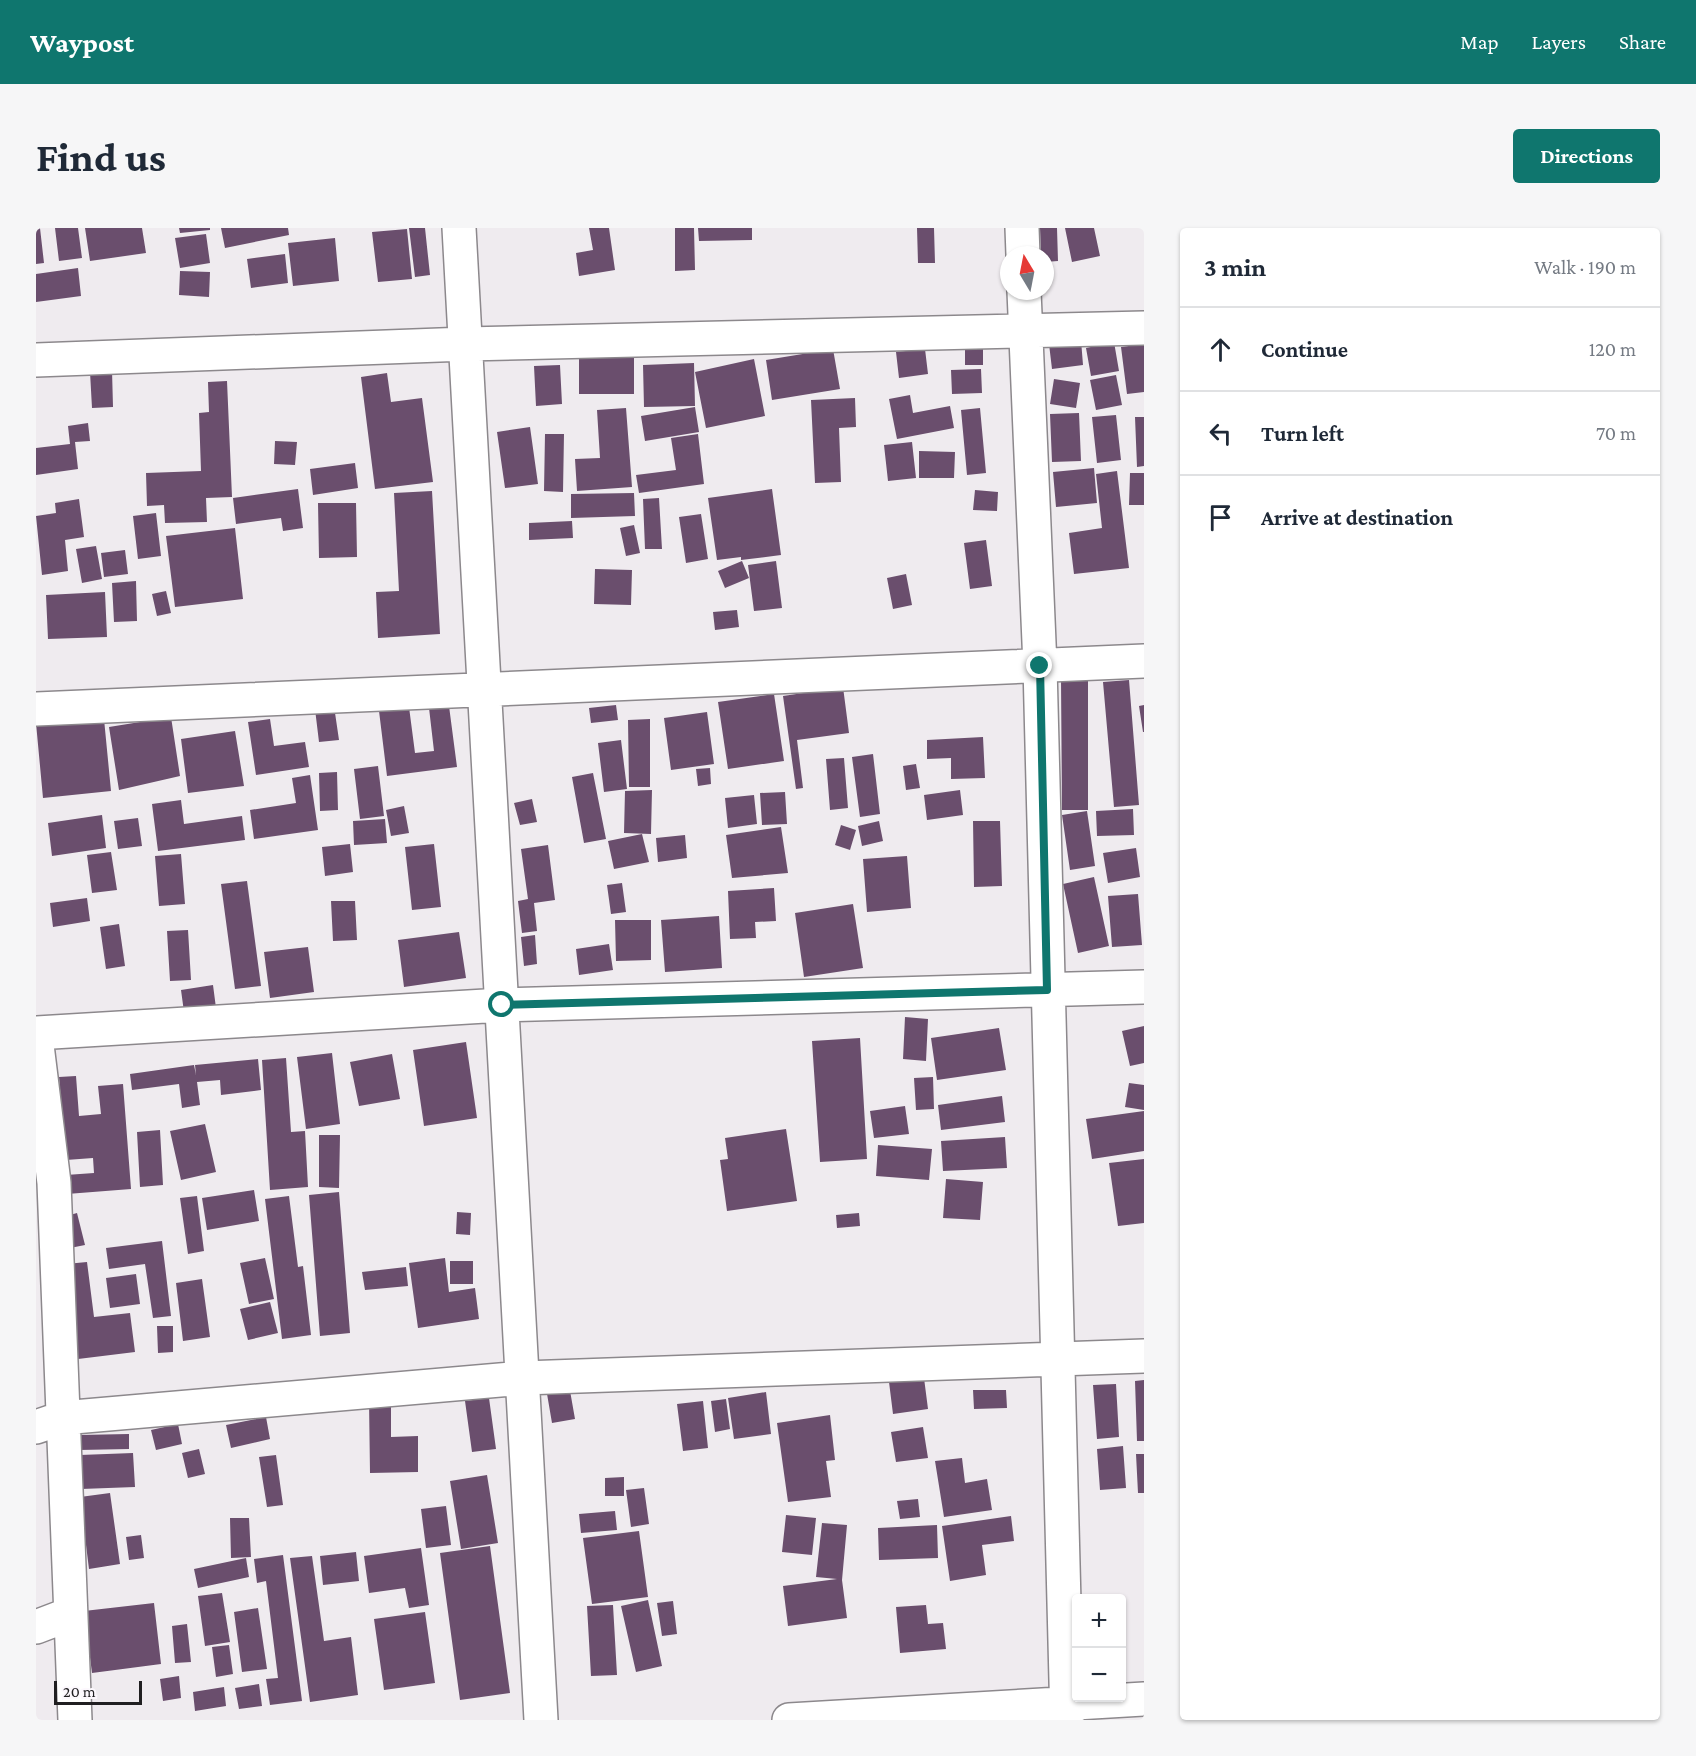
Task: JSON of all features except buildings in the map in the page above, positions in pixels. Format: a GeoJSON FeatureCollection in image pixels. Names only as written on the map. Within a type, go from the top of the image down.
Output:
{"type":"FeatureCollection","features":[{"type":"Feature","properties":{"kind":"street"},"geometry":{"type":"LineString","coordinates":[[459,228],[541,1720]]}},
{"type":"Feature","properties":{"kind":"street"},"geometry":{"type":"LineString","coordinates":[[1022,228],[1023,246]]}},
{"type":"Feature","properties":{"kind":"street"},"geometry":{"type":"LineString","coordinates":[[1024,300],[1040,666],[1047,990],[1060,1359],[1067,1712]]}},
{"type":"Feature","properties":{"kind":"street"},"geometry":{"type":"LineString","coordinates":[[36,360],[466,344],[1144,328]]}},
{"type":"Feature","properties":{"kind":"street"},"geometry":{"type":"LineString","coordinates":[[36,709],[1144,661]]}},
{"type":"Feature","properties":{"kind":"street"},"geometry":{"type":"LineString","coordinates":[[75,1720],[70,1614],[49,1423],[45,1187],[36,1035],[502,1005],[1144,987]]}},
{"type":"Feature","properties":{"kind":"street"},"geometry":{"type":"LineString","coordinates":[[49,1423],[523,1378],[1144,1356]]}},
{"type":"Feature","properties":{"kind":"street"},"geometry":{"type":"LineString","coordinates":[[36,1627],[70,1614]]}},
{"type":"Feature","properties":{"kind":"street"},"geometry":{"type":"LineString","coordinates":[[789,1720],[1067,1712],[1144,1699]]}},
{"type":"Feature","properties":{"kind":"route"},"geometry":{"type":"LineString","coordinates":[[502,1005],[1047,990],[1040,666]]}}]}
